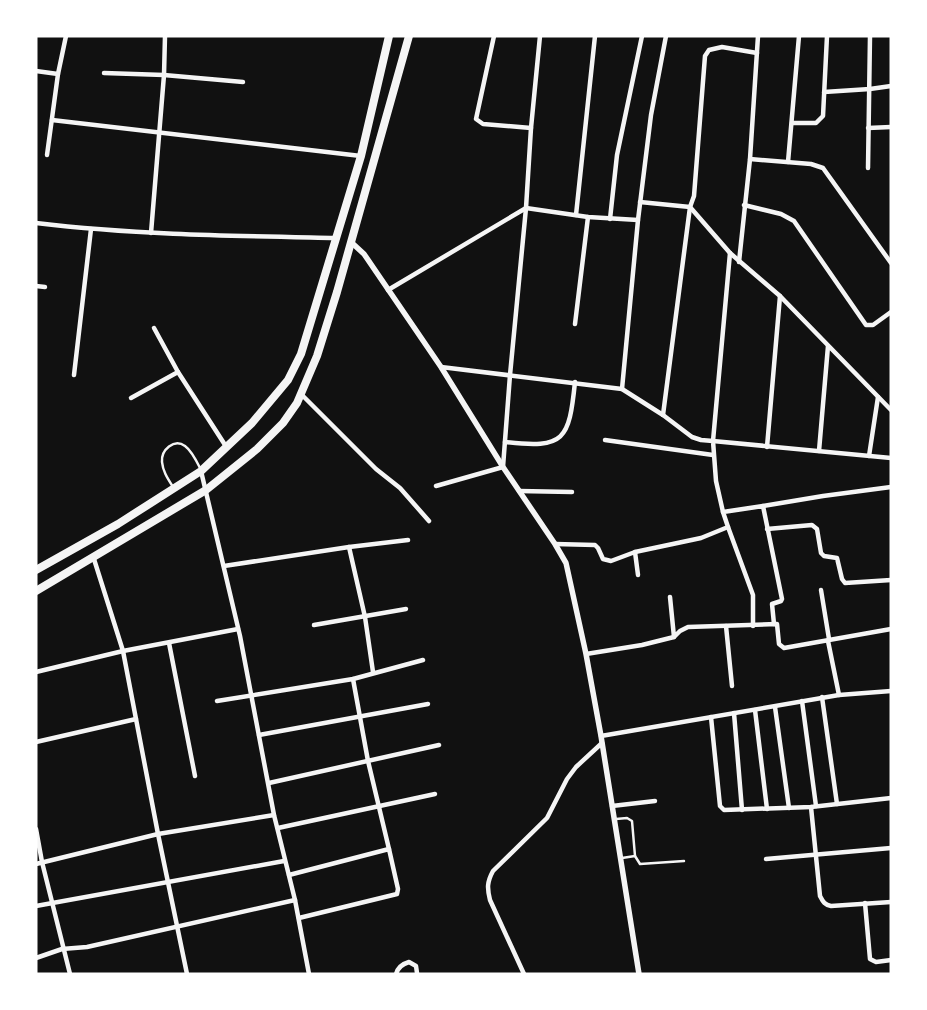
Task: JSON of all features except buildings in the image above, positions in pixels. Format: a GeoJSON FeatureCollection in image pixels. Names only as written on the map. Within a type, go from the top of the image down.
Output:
{"type":"FeatureCollection","features":[{"type":"Feature","properties":{"kind":"highway"},"geometry":{"type":"LineString","coordinates":[[36,570],[118,524],[201,471],[252,423],[288,380],[301,354],[361,156],[389,36]]}},
{"type":"Feature","properties":{"kind":"highway"},"geometry":{"type":"LineString","coordinates":[[36,591],[206,490],[283,423],[297,403],[317,356],[338,292],[409,36]]}},
{"type":"Feature","properties":{"kind":"street"},"geometry":{"type":"LineString","coordinates":[[47,155],[58,74],[66,36]]}},
{"type":"Feature","properties":{"kind":"street"},"geometry":{"type":"LineString","coordinates":[[151,233],[164,75],[165,36]]}},
{"type":"Feature","properties":{"kind":"street"},"geometry":{"type":"LineString","coordinates":[[494,36],[476,119],[484,124],[531,128]]}},
{"type":"Feature","properties":{"kind":"street"},"geometry":{"type":"LineString","coordinates":[[503,467],[540,36]]}},
{"type":"Feature","properties":{"kind":"street"},"geometry":{"type":"LineString","coordinates":[[576,215],[595,36]]}},
{"type":"Feature","properties":{"kind":"street"},"geometry":{"type":"LineString","coordinates":[[610,219],[617,155],[642,36]]}},
{"type":"Feature","properties":{"kind":"street"},"geometry":{"type":"LineString","coordinates":[[622,388],[640,202],[651,115],[666,36]]}},
{"type":"Feature","properties":{"kind":"street"},"geometry":{"type":"LineString","coordinates":[[740,262],[744,205],[750,160],[758,36]]}},
{"type":"Feature","properties":{"kind":"street"},"geometry":{"type":"LineString","coordinates":[[788,162],[798,36]]}},
{"type":"Feature","properties":{"kind":"street"},"geometry":{"type":"LineString","coordinates":[[792,123],[816,123],[823,116],[827,36]]}},
{"type":"Feature","properties":{"kind":"street"},"geometry":{"type":"LineString","coordinates":[[868,168],[870,36]]}},
{"type":"Feature","properties":{"kind":"street"},"geometry":{"type":"LineString","coordinates":[[664,415],[690,206],[694,196],[705,56],[708,50],[722,47],[757,53]]}},
{"type":"Feature","properties":{"kind":"street"},"geometry":{"type":"LineString","coordinates":[[36,71],[58,74]]}},
{"type":"Feature","properties":{"kind":"street"},"geometry":{"type":"LineString","coordinates":[[104,72],[243,82]]}},
{"type":"Feature","properties":{"kind":"street"},"geometry":{"type":"LineString","coordinates":[[824,92],[891,86]]}},
{"type":"Feature","properties":{"kind":"street"},"geometry":{"type":"LineString","coordinates":[[52,120],[361,156]]}},
{"type":"Feature","properties":{"kind":"street"},"geometry":{"type":"LineString","coordinates":[[868,128],[891,127]]}},
{"type":"Feature","properties":{"kind":"street"},"geometry":{"type":"LineString","coordinates":[[750,160],[810,164],[823,168],[891,263]]}},
{"type":"Feature","properties":{"kind":"street"},"geometry":{"type":"LineString","coordinates":[[640,202],[690,206],[730,253],[780,296],[891,410]]}},
{"type":"Feature","properties":{"kind":"street"},"geometry":{"type":"LineString","coordinates":[[744,205],[781,214],[794,221],[866,325],[873,325],[891,312]]}},
{"type":"Feature","properties":{"kind":"street"},"geometry":{"type":"LineString","coordinates":[[388,290],[526,208],[610,219],[638,220]]}},
{"type":"Feature","properties":{"kind":"street"},"geometry":{"type":"LineString","coordinates":[[575,324],[588,216]]}},
{"type":"Feature","properties":{"kind":"street"},"geometry":{"type":"LineString","coordinates":[[36,223],[90,230],[335,238]]}},
{"type":"Feature","properties":{"kind":"street"},"geometry":{"type":"LineString","coordinates":[[74,374],[90,230]]}},
{"type":"Feature","properties":{"kind":"street"},"geometry":{"type":"LineString","coordinates":[[351,242],[364,254],[441,367],[566,563],[586,654],[601,736],[639,974]]}},
{"type":"Feature","properties":{"kind":"street"},"geometry":{"type":"LineString","coordinates":[[730,253],[713,455],[716,481],[723,512],[753,595],[753,626]]}},
{"type":"Feature","properties":{"kind":"street"},"geometry":{"type":"LineString","coordinates":[[36,286],[45,287]]}},
{"type":"Feature","properties":{"kind":"street"},"geometry":{"type":"LineString","coordinates":[[766,447],[780,296]]}},
{"type":"Feature","properties":{"kind":"street"},"geometry":{"type":"LineString","coordinates":[[154,328],[178,372],[226,448]]}},
{"type":"Feature","properties":{"kind":"street"},"geometry":{"type":"LineString","coordinates":[[819,451],[828,346]]}},
{"type":"Feature","properties":{"kind":"street"},"geometry":{"type":"LineString","coordinates":[[441,367],[622,388],[664,415],[696,439],[891,458]]}},
{"type":"Feature","properties":{"kind":"street"},"geometry":{"type":"LineString","coordinates":[[131,398],[178,372]]}},
{"type":"Feature","properties":{"kind":"street"},"geometry":{"type":"LineString","coordinates":[[505,442],[545,444],[558,440],[567,429],[571,415],[575,382]]}},
{"type":"Feature","properties":{"kind":"street"},"geometry":{"type":"LineString","coordinates":[[301,394],[376,469],[400,488],[429,521]]}},
{"type":"Feature","properties":{"kind":"street"},"geometry":{"type":"LineString","coordinates":[[869,456],[878,397]]}},
{"type":"Feature","properties":{"kind":"street"},"geometry":{"type":"LineString","coordinates":[[605,440],[713,455]]}},
{"type":"Feature","properties":{"kind":"street"},"geometry":{"type":"LineString","coordinates":[[436,486],[503,467]]}},
{"type":"Feature","properties":{"kind":"street"},"geometry":{"type":"LineString","coordinates":[[201,471],[238,629],[274,814],[299,918],[309,974]]}},
{"type":"Feature","properties":{"kind":"street"},"geometry":{"type":"LineString","coordinates":[[723,512],[891,487]]}},
{"type":"Feature","properties":{"kind":"street"},"geometry":{"type":"LineString","coordinates":[[520,491],[572,492]]}},
{"type":"Feature","properties":{"kind":"street"},"geometry":{"type":"LineString","coordinates":[[763,506],[782,599],[772,604],[774,624]]}},
{"type":"Feature","properties":{"kind":"street"},"geometry":{"type":"LineString","coordinates":[[767,529],[812,525],[817,529],[821,553],[824,556],[837,558],[842,579],[845,582],[891,580]]}},
{"type":"Feature","properties":{"kind":"street"},"geometry":{"type":"LineString","coordinates":[[555,544],[595,545],[603,560],[608,562],[635,552],[701,538],[728,527]]}},
{"type":"Feature","properties":{"kind":"street"},"geometry":{"type":"LineString","coordinates":[[224,566],[408,540]]}},
{"type":"Feature","properties":{"kind":"street"},"geometry":{"type":"LineString","coordinates":[[349,547],[364,617],[373,672]]}},
{"type":"Feature","properties":{"kind":"street"},"geometry":{"type":"LineString","coordinates":[[635,552],[638,575]]}},
{"type":"Feature","properties":{"kind":"street"},"geometry":{"type":"LineString","coordinates":[[93,556],[123,651],[187,974]]}},
{"type":"Feature","properties":{"kind":"street"},"geometry":{"type":"LineString","coordinates":[[821,590],[828,641],[839,694]]}},
{"type":"Feature","properties":{"kind":"street"},"geometry":{"type":"LineString","coordinates":[[670,597],[674,637]]}},
{"type":"Feature","properties":{"kind":"street"},"geometry":{"type":"LineString","coordinates":[[314,625],[406,609]]}},
{"type":"Feature","properties":{"kind":"street"},"geometry":{"type":"LineString","coordinates":[[586,654],[642,645],[674,637],[688,627],[774,624],[779,626],[780,644],[782,647],[891,630]]}},
{"type":"Feature","properties":{"kind":"street"},"geometry":{"type":"LineString","coordinates":[[726,626],[732,686]]}},
{"type":"Feature","properties":{"kind":"street"},"geometry":{"type":"LineString","coordinates":[[36,672],[123,651],[238,629]]}},
{"type":"Feature","properties":{"kind":"street"},"geometry":{"type":"LineString","coordinates":[[169,643],[195,776]]}},
{"type":"Feature","properties":{"kind":"street"},"geometry":{"type":"LineString","coordinates":[[218,701],[353,679],[373,672],[423,660]]}},
{"type":"Feature","properties":{"kind":"street"},"geometry":{"type":"LineString","coordinates":[[299,918],[397,894],[398,889],[368,761],[353,679]]}},
{"type":"Feature","properties":{"kind":"street"},"geometry":{"type":"LineString","coordinates":[[601,736],[775,707],[839,694],[891,691]]}},
{"type":"Feature","properties":{"kind":"street"},"geometry":{"type":"LineString","coordinates":[[822,697],[837,804]]}},
{"type":"Feature","properties":{"kind":"street"},"geometry":{"type":"LineString","coordinates":[[802,701],[814,806],[820,896],[826,905],[831,906],[891,902]]}},
{"type":"Feature","properties":{"kind":"street"},"geometry":{"type":"LineString","coordinates":[[259,735],[428,704]]}},
{"type":"Feature","properties":{"kind":"street"},"geometry":{"type":"LineString","coordinates":[[775,707],[789,808]]}},
{"type":"Feature","properties":{"kind":"street"},"geometry":{"type":"LineString","coordinates":[[755,710],[767,809]]}},
{"type":"Feature","properties":{"kind":"street"},"geometry":{"type":"LineString","coordinates":[[734,713],[742,810]]}},
{"type":"Feature","properties":{"kind":"street"},"geometry":{"type":"LineString","coordinates":[[711,717],[720,806],[724,810],[789,808],[891,798]]}},
{"type":"Feature","properties":{"kind":"street"},"geometry":{"type":"LineString","coordinates":[[36,742],[136,719]]}},
{"type":"Feature","properties":{"kind":"street"},"geometry":{"type":"LineString","coordinates":[[524,974],[490,900],[487,889],[488,881],[493,871],[547,818],[571,773],[602,743]]}},
{"type":"Feature","properties":{"kind":"street"},"geometry":{"type":"LineString","coordinates":[[268,783],[439,745]]}},
{"type":"Feature","properties":{"kind":"street"},"geometry":{"type":"LineString","coordinates":[[278,828],[435,794]]}},
{"type":"Feature","properties":{"kind":"street"},"geometry":{"type":"LineString","coordinates":[[612,806],[655,801]]}},
{"type":"Feature","properties":{"kind":"street"},"geometry":{"type":"LineString","coordinates":[[36,864],[158,834],[274,814]]}},
{"type":"Feature","properties":{"kind":"street"},"geometry":{"type":"LineString","coordinates":[[36,829],[62,949],[70,974]]}},
{"type":"Feature","properties":{"kind":"street"},"geometry":{"type":"LineString","coordinates":[[766,859],[891,848]]}},
{"type":"Feature","properties":{"kind":"street"},"geometry":{"type":"LineString","coordinates":[[288,875],[389,849]]}},
{"type":"Feature","properties":{"kind":"street"},"geometry":{"type":"LineString","coordinates":[[36,906],[284,861]]}},
{"type":"Feature","properties":{"kind":"street"},"geometry":{"type":"LineString","coordinates":[[36,958],[62,949],[87,947],[295,900]]}},
{"type":"Feature","properties":{"kind":"street"},"geometry":{"type":"LineString","coordinates":[[865,903],[870,958],[876,962],[891,960]]}},
{"type":"Feature","properties":{"kind":"street"},"geometry":{"type":"LineString","coordinates":[[396,974],[398,968],[409,962],[416,966],[417,973]]}},
{"type":"Feature","properties":{"kind":"lane"},"geometry":{"type":"LineString","coordinates":[[174,488],[165,474],[162,460],[166,448],[172,444],[179,443],[184,445],[192,454],[201,471]]}},
{"type":"Feature","properties":{"kind":"lane"},"geometry":{"type":"LineString","coordinates":[[614,820],[626,818],[632,821],[635,856],[640,864],[684,861]]}},
{"type":"Feature","properties":{"kind":"lane"},"geometry":{"type":"LineString","coordinates":[[621,858],[635,856]]}}]}
